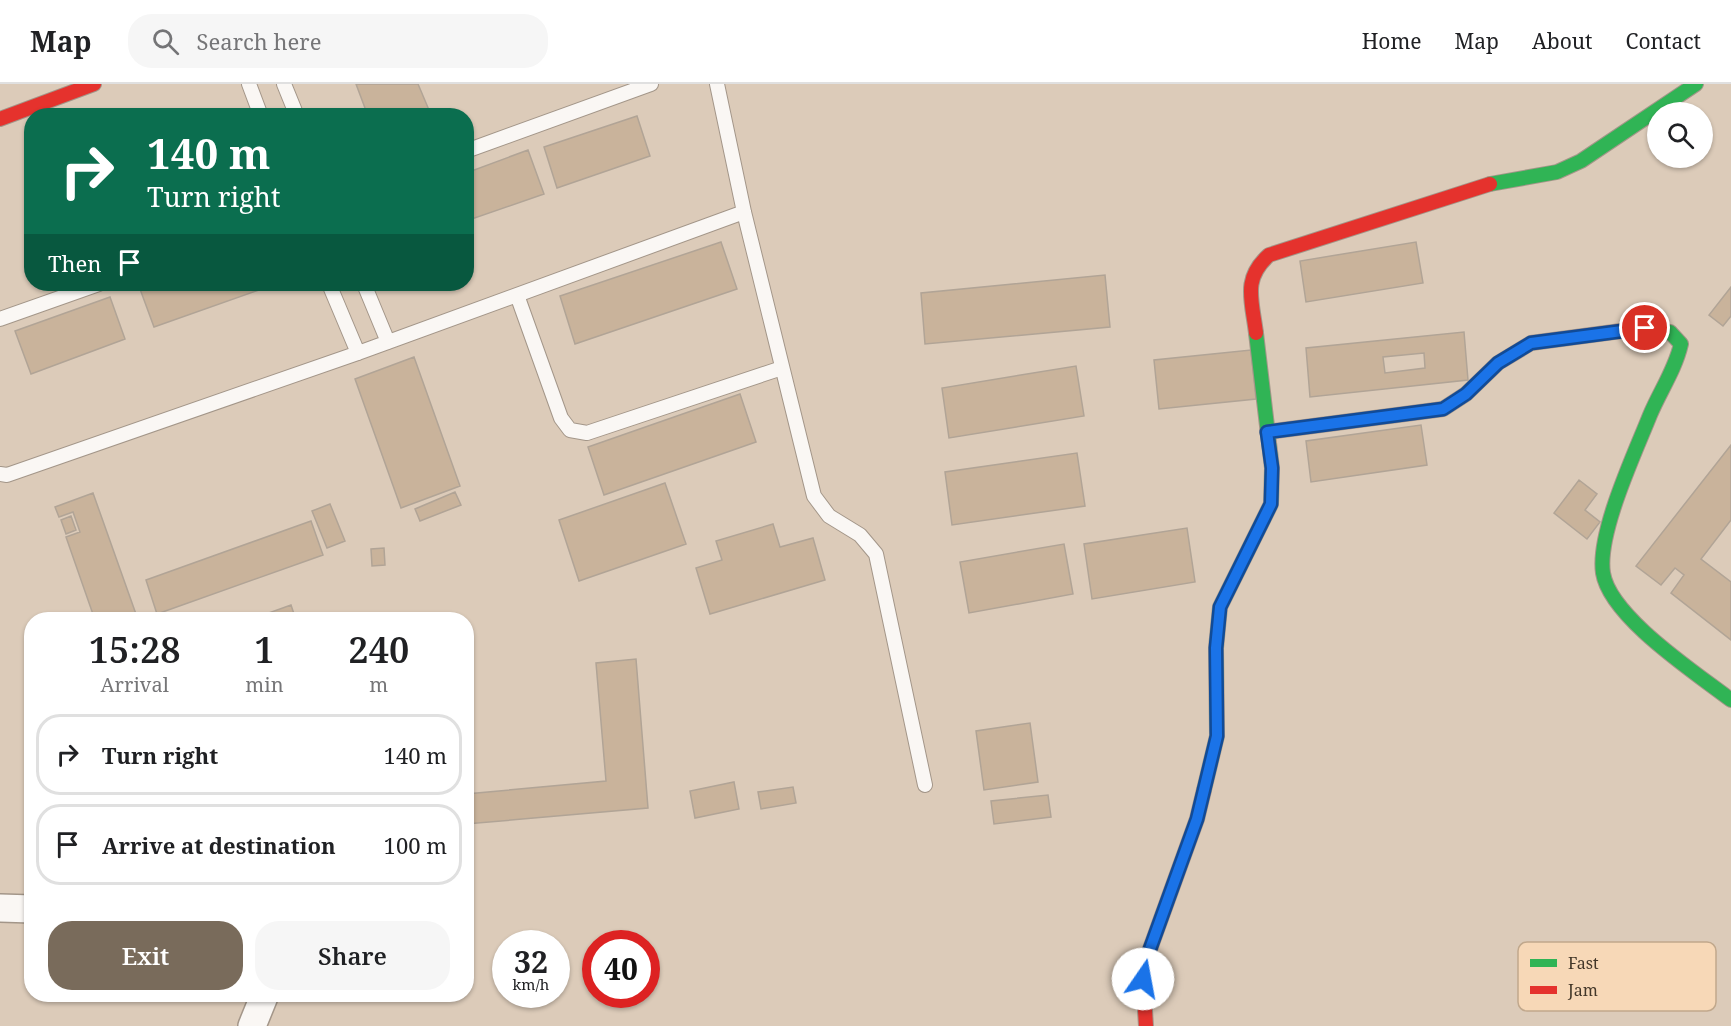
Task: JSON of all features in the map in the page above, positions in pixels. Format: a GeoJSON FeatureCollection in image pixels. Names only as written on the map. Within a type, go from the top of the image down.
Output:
{"type":"FeatureCollection","features":[{"type":"Feature","properties":{"kind":"street"},"geometry":{"type":"LineString","coordinates":[[30,108],[94,84]]}},
{"type":"Feature","properties":{"kind":"street"},"geometry":{"type":"LineString","coordinates":[[1146,1026],[1143,979],[1150,949],[1197,819],[1217,736],[1216,648],[1220,607],[1271,504],[1272,468],[1250,281],[1257,266],[1269,255],[1438,202],[1475,187],[1557,172],[1581,161],[1696,84]]}},
{"type":"Feature","properties":{"kind":"street"},"geometry":{"type":"LineString","coordinates":[[0,119],[24,110]]}},
{"type":"Feature","properties":{"kind":"street"},"geometry":{"type":"LineString","coordinates":[[1267,432],[1443,409],[1466,394],[1498,363],[1531,343],[1645,328],[1670,332],[1681,344],[1679,361],[1654,407],[1608,528],[1602,573],[1613,598],[1646,634],[1731,700]]}},
{"type":"Feature","properties":{"kind":"street"},"geometry":{"type":"LineString","coordinates":[[0,908],[24,909]]}},
{"type":"Feature","properties":{"kind":"street"},"geometry":{"type":"LineString","coordinates":[[252,1026],[262,1002]]}},
{"type":"Feature","properties":{"kind":"lane"},"geometry":{"type":"LineString","coordinates":[[249,84],[258,108]]}},
{"type":"Feature","properties":{"kind":"lane"},"geometry":{"type":"LineString","coordinates":[[284,84],[294,108]]}},
{"type":"Feature","properties":{"kind":"lane"},"geometry":{"type":"LineString","coordinates":[[474,148],[651,84]]}},
{"type":"Feature","properties":{"kind":"lane"},"geometry":{"type":"LineString","coordinates":[[717,84],[744,212],[814,496],[829,516],[860,535],[876,554],[925,785]]}},
{"type":"Feature","properties":{"kind":"lane"},"geometry":{"type":"LineString","coordinates":[[0,474],[7,475],[358,353],[744,212]]}},
{"type":"Feature","properties":{"kind":"lane"},"geometry":{"type":"LineString","coordinates":[[0,319],[79,291]]}},
{"type":"Feature","properties":{"kind":"lane"},"geometry":{"type":"LineString","coordinates":[[333,291],[358,353]]}},
{"type":"Feature","properties":{"kind":"lane"},"geometry":{"type":"LineString","coordinates":[[367,291],[388,342]]}},
{"type":"Feature","properties":{"kind":"lane"},"geometry":{"type":"LineString","coordinates":[[517,295],[561,418],[570,430],[587,432],[782,368]]}},
{"type":"Feature","properties":{"kind":"building"},"geometry":{"type":"Polygon","coordinates":[[[356,84],[418,84],[428,108],[365,108],[356,84]]]}},
{"type":"Feature","properties":{"kind":"building"},"geometry":{"type":"Polygon","coordinates":[[[637,116],[650,156],[557,188],[544,147],[637,116]]]}},
{"type":"Feature","properties":{"kind":"building"},"geometry":{"type":"Polygon","coordinates":[[[528,150],[544,194],[474,218],[474,170],[528,150]]]}},
{"type":"Feature","properties":{"kind":"building"},"geometry":{"type":"Polygon","coordinates":[[[721,242],[737,289],[575,344],[560,296],[721,242]]]}},
{"type":"Feature","properties":{"kind":"building"},"geometry":{"type":"Polygon","coordinates":[[[1416,242],[1423,283],[1306,302],[1300,261],[1416,242]]]}},
{"type":"Feature","properties":{"kind":"building"},"geometry":{"type":"Polygon","coordinates":[[[1105,275],[1110,327],[925,344],[921,293],[1105,275]]]}},
{"type":"Feature","properties":{"kind":"building"},"geometry":{"type":"Polygon","coordinates":[[[1731,287],[1731,316],[1723,326],[1709,315],[1731,287]]]}},
{"type":"Feature","properties":{"kind":"building"},"geometry":{"type":"Polygon","coordinates":[[[141,291],[256,291],[154,327],[141,291]]]}},
{"type":"Feature","properties":{"kind":"building"},"geometry":{"type":"Polygon","coordinates":[[[110,297],[125,339],[31,374],[15,331],[110,297]]]}},
{"type":"Feature","properties":{"kind":"building"},"geometry":{"type":"Polygon","coordinates":[[[1464,332],[1468,380],[1310,397],[1306,348],[1464,332]],[[1424,353],[1383,357],[1385,373],[1425,368],[1424,353]]]}},
{"type":"Feature","properties":{"kind":"building"},"geometry":{"type":"Polygon","coordinates":[[[1251,350],[1256,399],[1159,409],[1154,360],[1251,350]]]}},
{"type":"Feature","properties":{"kind":"building"},"geometry":{"type":"Polygon","coordinates":[[[414,357],[460,486],[401,508],[355,379],[414,357]]]}},
{"type":"Feature","properties":{"kind":"building"},"geometry":{"type":"Polygon","coordinates":[[[1076,366],[1084,416],[949,438],[942,388],[1076,366]]]}},
{"type":"Feature","properties":{"kind":"building"},"geometry":{"type":"Polygon","coordinates":[[[740,394],[756,442],[604,495],[588,447],[740,394]]]}},
{"type":"Feature","properties":{"kind":"building"},"geometry":{"type":"Polygon","coordinates":[[[1421,425],[1427,465],[1311,482],[1306,441],[1421,425]]]}},
{"type":"Feature","properties":{"kind":"building"},"geometry":{"type":"Polygon","coordinates":[[[1731,445],[1731,520],[1701,559],[1731,582],[1731,640],[1671,593],[1684,575],[1675,568],[1661,585],[1636,566],[1731,445]]]}},
{"type":"Feature","properties":{"kind":"building"},"geometry":{"type":"Polygon","coordinates":[[[1077,453],[1085,506],[952,525],[945,472],[1077,453]]]}},
{"type":"Feature","properties":{"kind":"building"},"geometry":{"type":"Polygon","coordinates":[[[1579,480],[1597,494],[1585,510],[1600,522],[1587,539],[1554,513],[1579,480]]]}},
{"type":"Feature","properties":{"kind":"building"},"geometry":{"type":"Polygon","coordinates":[[[665,483],[686,544],[579,581],[559,520],[665,483]]]}},
{"type":"Feature","properties":{"kind":"building"},"geometry":{"type":"Polygon","coordinates":[[[455,492],[461,505],[420,521],[415,509],[455,492]]]}},
{"type":"Feature","properties":{"kind":"building"},"geometry":{"type":"Polygon","coordinates":[[[93,493],[135,612],[92,612],[66,537],[80,532],[73,512],[59,517],[55,507],[93,493]]]}},
{"type":"Feature","properties":{"kind":"building"},"geometry":{"type":"Polygon","coordinates":[[[330,504],[345,541],[327,548],[312,511],[330,504]]]}},
{"type":"Feature","properties":{"kind":"building"},"geometry":{"type":"Polygon","coordinates":[[[71,516],[76,530],[66,534],[61,520],[71,516]]]}},
{"type":"Feature","properties":{"kind":"building"},"geometry":{"type":"Polygon","coordinates":[[[311,521],[323,555],[163,612],[156,612],[146,580],[311,521]]]}},
{"type":"Feature","properties":{"kind":"building"},"geometry":{"type":"Polygon","coordinates":[[[773,524],[780,547],[813,538],[825,580],[710,614],[696,568],[722,560],[716,541],[773,524]]]}},
{"type":"Feature","properties":{"kind":"building"},"geometry":{"type":"Polygon","coordinates":[[[1187,528],[1195,582],[1092,599],[1084,544],[1187,528]]]}},
{"type":"Feature","properties":{"kind":"building"},"geometry":{"type":"Polygon","coordinates":[[[1064,544],[1073,594],[969,613],[960,562],[1064,544]]]}},
{"type":"Feature","properties":{"kind":"building"},"geometry":{"type":"Polygon","coordinates":[[[384,548],[385,565],[372,566],[371,549],[384,548]]]}},
{"type":"Feature","properties":{"kind":"building"},"geometry":{"type":"Polygon","coordinates":[[[291,605],[293,612],[272,612],[291,605]]]}},
{"type":"Feature","properties":{"kind":"building"},"geometry":{"type":"Polygon","coordinates":[[[636,659],[648,808],[474,823],[474,793],[606,781],[596,663],[636,659]]]}},
{"type":"Feature","properties":{"kind":"building"},"geometry":{"type":"Polygon","coordinates":[[[1030,723],[1038,782],[984,790],[976,731],[1030,723]]]}},
{"type":"Feature","properties":{"kind":"building"},"geometry":{"type":"Polygon","coordinates":[[[734,782],[739,809],[695,818],[690,791],[734,782]]]}},
{"type":"Feature","properties":{"kind":"building"},"geometry":{"type":"Polygon","coordinates":[[[793,787],[796,803],[761,809],[758,792],[793,787]]]}},
{"type":"Feature","properties":{"kind":"building"},"geometry":{"type":"Polygon","coordinates":[[[1048,795],[1051,817],[994,824],[991,801],[1048,795]]]}},
{"type":"Feature","properties":{"kind":"traffic: fast"},"geometry":{"type":"LineString","coordinates":[[1490,184],[1557,172],[1581,161],[1696,84]]}},
{"type":"Feature","properties":{"kind":"traffic: fast"},"geometry":{"type":"LineString","coordinates":[[1636,329],[1670,332],[1681,344],[1675,363],[1627,471],[1611,515],[1603,556],[1603,573],[1609,590],[1621,608],[1637,625],[1677,660],[1731,700]]}},
{"type":"Feature","properties":{"kind":"traffic: fast"},"geometry":{"type":"LineString","coordinates":[[1204,790],[1217,736],[1216,648],[1220,607],[1271,504],[1272,468],[1256,333]]}},
{"type":"Feature","properties":{"kind":"traffic: jam"},"geometry":{"type":"LineString","coordinates":[[30,108],[94,84]]}},
{"type":"Feature","properties":{"kind":"traffic: jam"},"geometry":{"type":"LineString","coordinates":[[0,119],[24,110]]}},
{"type":"Feature","properties":{"kind":"traffic: jam"},"geometry":{"type":"LineString","coordinates":[[1256,333],[1251,300],[1252,282],[1255,273],[1269,255],[1490,184]]}},
{"type":"Feature","properties":{"kind":"traffic: jam"},"geometry":{"type":"LineString","coordinates":[[1267,432],[1443,409],[1466,394],[1498,363],[1531,343],[1636,329]]}},
{"type":"Feature","properties":{"kind":"traffic: jam"},"geometry":{"type":"LineString","coordinates":[[1146,1026],[1143,979],[1150,949],[1197,819],[1204,790]]}},
{"type":"Feature","properties":{"kind":"route"},"geometry":{"type":"LineString","coordinates":[[1143,979],[1150,949],[1197,819],[1217,736],[1216,648],[1220,607],[1271,504],[1272,468],[1267,432],[1443,409],[1466,394],[1498,363],[1531,343],[1645,328]]}}]}
